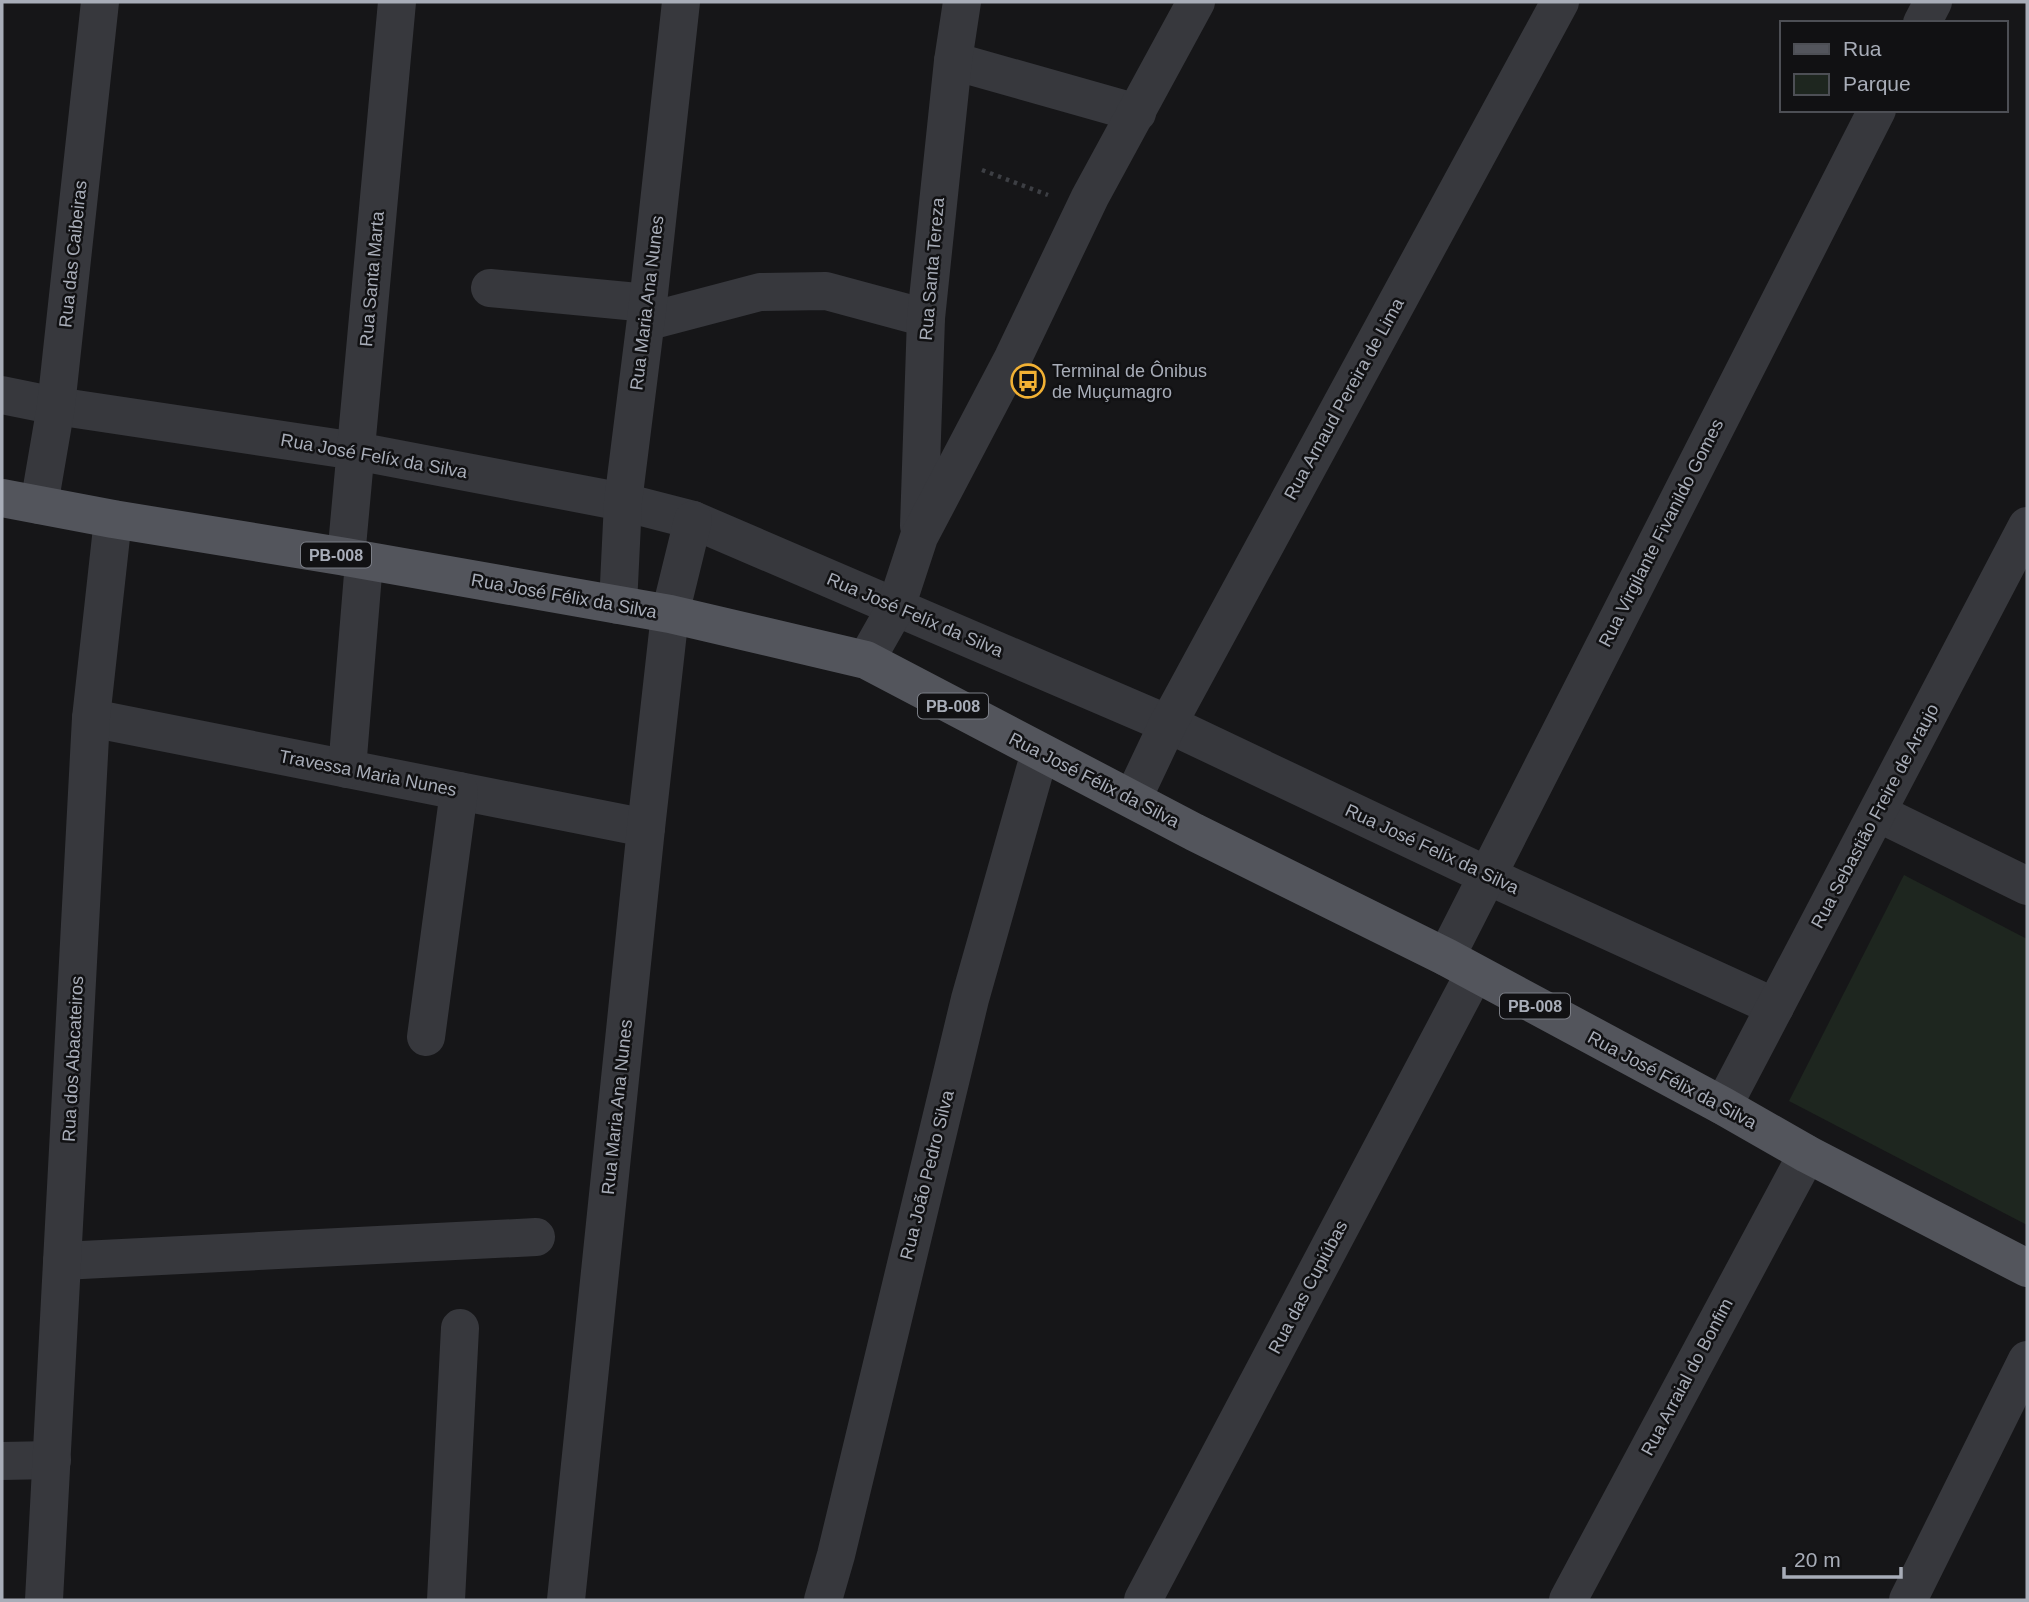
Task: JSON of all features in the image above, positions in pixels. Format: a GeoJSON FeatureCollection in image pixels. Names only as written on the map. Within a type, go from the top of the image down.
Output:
{"type":"FeatureCollection","features":[{"type":"Feature","properties":{"kind":"main road","name":"Rua José Félix da Silva"},"geometry":{"type":"LineString","coordinates":[[2,498],[113,520],[670,614],[866,660],[1194,832],[1460,965],[1807,1154],[2027,1268]]}},
{"type":"Feature","properties":{"kind":"street","name":"Rua das Caibeiras"},"geometry":{"type":"LineString","coordinates":[[39,505],[56,406],[100,2]]}},
{"type":"Feature","properties":{"kind":"street","name":"Rua Santa Marta"},"geometry":{"type":"LineString","coordinates":[[347,769],[356,451],[397,2]]}},
{"type":"Feature","properties":{"kind":"street","name":"Rua Maria Ana Nunes"},"geometry":{"type":"LineString","coordinates":[[618,605],[623,502],[681,2]]}},
{"type":"Feature","properties":{"kind":"street","name":"Rua Santa Tereza"},"geometry":{"type":"LineString","coordinates":[[919,537],[926,318],[953,61],[962,2]]}},
{"type":"Feature","properties":{"kind":"street"},"geometry":{"type":"LineString","coordinates":[[866,660],[896,607],[919,537],[1013,358],[1090,197],[1196,2]]}},
{"type":"Feature","properties":{"kind":"street","name":"Rua Arnaud Pereira de Lima"},"geometry":{"type":"LineString","coordinates":[[1133,798],[1168,724],[1560,2]]}},
{"type":"Feature","properties":{"kind":"street"},"geometry":{"type":"LineString","coordinates":[[1923,21],[1933,2]]}},
{"type":"Feature","properties":{"kind":"street"},"geometry":{"type":"LineString","coordinates":[[953,61],[1136,113]]}},
{"type":"Feature","properties":{"kind":"street","name":"Rua Virgilante Fivanildo Gomes"},"geometry":{"type":"LineString","coordinates":[[1460,965],[1486,875],[1876,112]]}},
{"type":"Feature","properties":{"kind":"street"},"geometry":{"type":"LineString","coordinates":[[490,288],[647,312],[760,292],[826,291],[926,318]]}},
{"type":"Feature","properties":{"kind":"street","name":"Rua José Felíx da Silva"},"geometry":{"type":"LineString","coordinates":[[2,395],[56,406],[356,451],[623,502],[693,520],[1168,724],[1486,875],[1775,1007]]}},
{"type":"Feature","properties":{"kind":"street","name":"Rua dos Abacateiros"},"geometry":{"type":"LineString","coordinates":[[44,1600],[91,718],[113,520]]}},
{"type":"Feature","properties":{"kind":"street","name":"Rua Maria Ana Nunes"},"geometry":{"type":"LineString","coordinates":[[566,1600],[670,614],[693,520]]}},
{"type":"Feature","properties":{"kind":"street","name":"Rua Sebastião Freire de Araujo"},"geometry":{"type":"LineString","coordinates":[[1723,1106],[2027,526]]}},
{"type":"Feature","properties":{"kind":"street","name":"Travessa Maria Nunes"},"geometry":{"type":"LineString","coordinates":[[91,718],[646,828]]}},
{"type":"Feature","properties":{"kind":"street","name":"Rua João Pedro Silva"},"geometry":{"type":"LineString","coordinates":[[823,1600],[970,999],[1040,752]]}},
{"type":"Feature","properties":{"kind":"street"},"geometry":{"type":"LineString","coordinates":[[426,1037],[459,791]]}},
{"type":"Feature","properties":{"kind":"street"},"geometry":{"type":"LineString","coordinates":[[1878,813],[2027,886]]}},
{"type":"Feature","properties":{"kind":"street","name":"Rua das Cupiúbas"},"geometry":{"type":"LineString","coordinates":[[1143,1600],[1460,965]]}},
{"type":"Feature","properties":{"kind":"street","name":"Rua Arraial do Bonfim"},"geometry":{"type":"LineString","coordinates":[[1568,1600],[1807,1154]]}},
{"type":"Feature","properties":{"kind":"street"},"geometry":{"type":"LineString","coordinates":[[62,1261],[536,1237]]}},
{"type":"Feature","properties":{"kind":"street"},"geometry":{"type":"LineString","coordinates":[[446,1600],[460,1328]]}},
{"type":"Feature","properties":{"kind":"street"},"geometry":{"type":"LineString","coordinates":[[1908,1600],[2027,1360]]}},
{"type":"Feature","properties":{"kind":"street"},"geometry":{"type":"LineString","coordinates":[[2,1461],[52,1460]]}},
{"type":"Feature","properties":{"kind":"path"},"geometry":{"type":"LineString","coordinates":[[944,149],[965,164],[1047,195],[1090,197]]}},
{"type":"Feature","properties":{"kind":"green space"},"geometry":{"type":"Polygon","coordinates":[[[1904,875],[2027,939],[2027,1225],[1789,1101],[1904,875]]]}},
{"type":"Feature","properties":{"kind":"place","name":"Terminal de Ônibus de Muçumagro"},"geometry":{"type":"Point","coordinates":[1028,381]}}]}
